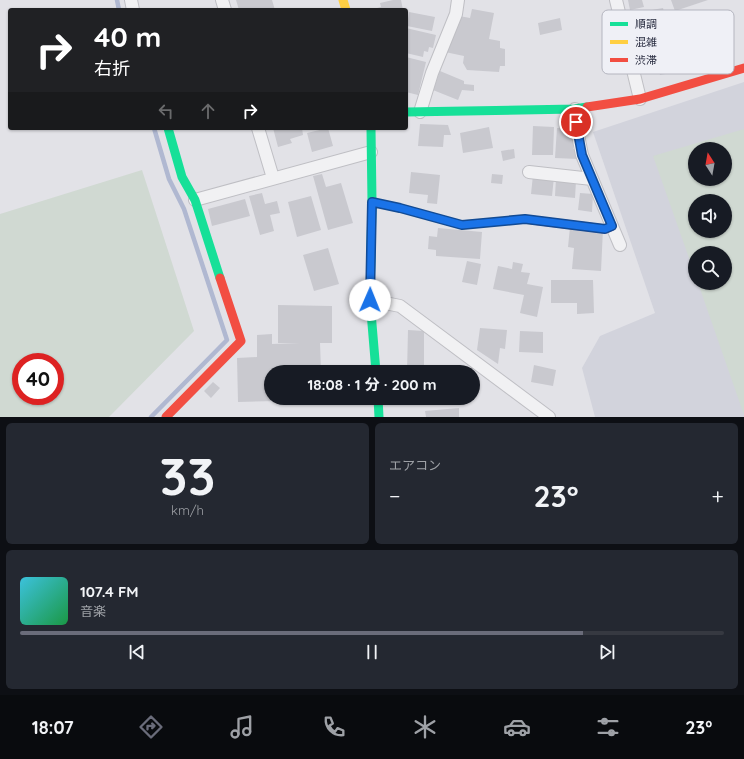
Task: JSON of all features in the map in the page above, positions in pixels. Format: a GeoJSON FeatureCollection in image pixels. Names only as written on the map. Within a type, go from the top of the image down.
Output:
{"type":"FeatureCollection","features":[{"type":"Feature","properties":{"kind":"street"},"geometry":{"type":"LineString","coordinates":[[420,112],[432,74],[456,14],[458,0]]}},
{"type":"Feature","properties":{"kind":"street"},"geometry":{"type":"LineString","coordinates":[[616,0],[618,10]]}},
{"type":"Feature","properties":{"kind":"street"},"geometry":{"type":"LineString","coordinates":[[734,71],[744,68]]}},
{"type":"Feature","properties":{"kind":"street"},"geometry":{"type":"LineString","coordinates":[[634,74],[640,99]]}},
{"type":"Feature","properties":{"kind":"street"},"geometry":{"type":"LineString","coordinates":[[408,112],[575,109],[640,99],[724,74]]}},
{"type":"Feature","properties":{"kind":"street"},"geometry":{"type":"LineString","coordinates":[[575,109],[582,155],[620,245]]}},
{"type":"Feature","properties":{"kind":"street"},"geometry":{"type":"LineString","coordinates":[[166,417],[241,341],[196,200],[182,176],[169,130]]}},
{"type":"Feature","properties":{"kind":"street"},"geometry":{"type":"LineString","coordinates":[[259,130],[273,178]]}},
{"type":"Feature","properties":{"kind":"street"},"geometry":{"type":"LineString","coordinates":[[371,130],[370,152],[372,202],[370,300],[375,365]]}},
{"type":"Feature","properties":{"kind":"street"},"geometry":{"type":"LineString","coordinates":[[196,200],[370,152]]}},
{"type":"Feature","properties":{"kind":"street"},"geometry":{"type":"LineString","coordinates":[[530,172],[592,179]]}},
{"type":"Feature","properties":{"kind":"street"},"geometry":{"type":"LineString","coordinates":[[372,202],[462,225],[525,219],[605,229],[612,226]]}},
{"type":"Feature","properties":{"kind":"street"},"geometry":{"type":"LineString","coordinates":[[370,300],[400,306],[549,417]]}},
{"type":"Feature","properties":{"kind":"street"},"geometry":{"type":"LineString","coordinates":[[378,405],[379,417]]}},
{"type":"Feature","properties":{"kind":"shaded area"},"geometry":{"type":"Polygon","coordinates":[[[744,82],[744,417],[595,417],[582,368],[600,336],[655,313],[593,132],[744,82]]]}},
{"type":"Feature","properties":{"kind":"shaded area"},"geometry":{"type":"Polygon","coordinates":[[[744,129],[744,415],[700,290],[732,290],[732,246],[688,246],[688,255],[653,156],[688,146],[688,186],[732,186],[732,142],[700,142],[744,129]]]}},
{"type":"Feature","properties":{"kind":"shaded area"},"geometry":{"type":"Polygon","coordinates":[[[142,170],[194,331],[109,417],[0,417],[0,214],[142,170]]]}},
{"type":"Feature","properties":{"kind":"building"},"geometry":{"type":"Polygon","coordinates":[[[236,0],[272,0],[274,8],[238,8],[236,0]]]}},
{"type":"Feature","properties":{"kind":"building"},"geometry":{"type":"Polygon","coordinates":[[[401,0],[403,8],[377,8],[381,7],[380,3],[401,0]]]}},
{"type":"Feature","properties":{"kind":"building"},"geometry":{"type":"Polygon","coordinates":[[[628,0],[642,0],[644,7],[630,10],[628,0]]]}},
{"type":"Feature","properties":{"kind":"building"},"geometry":{"type":"Polygon","coordinates":[[[671,0],[708,0],[678,10],[675,10],[671,0]]]}},
{"type":"Feature","properties":{"kind":"building"},"geometry":{"type":"Polygon","coordinates":[[[663,8],[664,10],[652,10],[663,8]]]}},
{"type":"Feature","properties":{"kind":"building"},"geometry":{"type":"Polygon","coordinates":[[[472,9],[494,13],[489,39],[500,41],[500,48],[505,49],[505,66],[500,66],[499,72],[467,70],[463,63],[464,56],[445,52],[459,16],[470,18],[472,9]]]}},
{"type":"Feature","properties":{"kind":"building"},"geometry":{"type":"Polygon","coordinates":[[[409,12],[435,17],[432,31],[408,26],[409,12]]]}},
{"type":"Feature","properties":{"kind":"building"},"geometry":{"type":"Polygon","coordinates":[[[560,18],[562,30],[540,35],[538,23],[560,18]]]}},
{"type":"Feature","properties":{"kind":"building"},"geometry":{"type":"Polygon","coordinates":[[[408,28],[436,35],[433,48],[429,47],[428,52],[424,51],[423,57],[408,53],[408,28]]]}},
{"type":"Feature","properties":{"kind":"building"},"geometry":{"type":"Polygon","coordinates":[[[408,58],[426,62],[418,95],[408,92],[408,58]]]}},
{"type":"Feature","properties":{"kind":"building"},"geometry":{"type":"Polygon","coordinates":[[[440,71],[464,81],[464,84],[474,85],[474,91],[462,90],[458,100],[433,90],[440,71]]]}},
{"type":"Feature","properties":{"kind":"building"},"geometry":{"type":"Polygon","coordinates":[[[420,124],[448,125],[451,135],[444,135],[443,147],[418,146],[420,124]]]}},
{"type":"Feature","properties":{"kind":"building"},"geometry":{"type":"Polygon","coordinates":[[[533,126],[554,127],[553,155],[532,155],[533,126]]]}},
{"type":"Feature","properties":{"kind":"building"},"geometry":{"type":"Polygon","coordinates":[[[489,127],[493,148],[463,153],[460,133],[489,127]]]}},
{"type":"Feature","properties":{"kind":"building"},"geometry":{"type":"Polygon","coordinates":[[[557,128],[574,129],[573,149],[578,149],[578,159],[555,158],[557,128]]]}},
{"type":"Feature","properties":{"kind":"building"},"geometry":{"type":"Polygon","coordinates":[[[274,130],[302,130],[303,135],[290,139],[292,143],[278,147],[274,130]]]}},
{"type":"Feature","properties":{"kind":"building"},"geometry":{"type":"Polygon","coordinates":[[[320,130],[329,130],[333,146],[312,152],[307,133],[320,130]]]}},
{"type":"Feature","properties":{"kind":"building"},"geometry":{"type":"Polygon","coordinates":[[[514,149],[515,158],[503,161],[501,151],[514,149]]]}},
{"type":"Feature","properties":{"kind":"building"},"geometry":{"type":"Polygon","coordinates":[[[411,172],[440,175],[437,204],[427,203],[428,195],[409,193],[411,172]]]}},
{"type":"Feature","properties":{"kind":"building"},"geometry":{"type":"Polygon","coordinates":[[[322,174],[326,187],[341,183],[353,223],[328,230],[313,176],[322,174]]]}},
{"type":"Feature","properties":{"kind":"building"},"geometry":{"type":"Polygon","coordinates":[[[492,174],[503,175],[502,184],[491,183],[492,174]]]}},
{"type":"Feature","properties":{"kind":"building"},"geometry":{"type":"Polygon","coordinates":[[[533,175],[554,177],[552,196],[531,194],[533,175]]]}},
{"type":"Feature","properties":{"kind":"building"},"geometry":{"type":"Polygon","coordinates":[[[556,178],[576,181],[575,198],[555,196],[556,178]]]}},
{"type":"Feature","properties":{"kind":"building"},"geometry":{"type":"Polygon","coordinates":[[[262,193],[265,204],[277,201],[280,213],[270,215],[274,231],[260,235],[249,196],[262,193]]]}},
{"type":"Feature","properties":{"kind":"building"},"geometry":{"type":"Polygon","coordinates":[[[580,193],[593,194],[592,212],[578,210],[580,193]]]}},
{"type":"Feature","properties":{"kind":"building"},"geometry":{"type":"Polygon","coordinates":[[[311,196],[321,230],[297,237],[288,202],[311,196]]]}},
{"type":"Feature","properties":{"kind":"building"},"geometry":{"type":"Polygon","coordinates":[[[245,199],[250,216],[212,226],[208,209],[245,199]]]}},
{"type":"Feature","properties":{"kind":"building"},"geometry":{"type":"Polygon","coordinates":[[[570,227],[603,229],[601,271],[572,269],[574,248],[568,247],[570,227]]]}},
{"type":"Feature","properties":{"kind":"building"},"geometry":{"type":"Polygon","coordinates":[[[438,228],[482,232],[480,259],[436,256],[436,250],[428,249],[429,236],[437,237],[438,228]]]}},
{"type":"Feature","properties":{"kind":"building"},"geometry":{"type":"Polygon","coordinates":[[[328,248],[339,284],[314,291],[303,255],[328,248]]]}},
{"type":"Feature","properties":{"kind":"building"},"geometry":{"type":"Polygon","coordinates":[[[467,261],[481,264],[477,285],[462,282],[467,261]]]}},
{"type":"Feature","properties":{"kind":"building"},"geometry":{"type":"Polygon","coordinates":[[[513,262],[523,264],[521,272],[530,273],[527,284],[543,287],[537,317],[520,313],[524,295],[493,289],[498,266],[512,269],[513,262]]]}},
{"type":"Feature","properties":{"kind":"building"},"geometry":{"type":"Polygon","coordinates":[[[551,280],[593,280],[594,313],[577,314],[577,303],[551,303],[551,280]]]}},
{"type":"Feature","properties":{"kind":"building"},"geometry":{"type":"Polygon","coordinates":[[[278,305],[332,306],[332,343],[320,343],[321,365],[264,365],[264,401],[238,402],[237,358],[257,357],[257,335],[272,334],[272,344],[300,343],[278,343],[278,305]]]}},
{"type":"Feature","properties":{"kind":"building"},"geometry":{"type":"Polygon","coordinates":[[[480,328],[507,330],[505,349],[500,348],[498,364],[477,350],[480,328]]]}},
{"type":"Feature","properties":{"kind":"building"},"geometry":{"type":"Polygon","coordinates":[[[408,330],[424,331],[424,365],[407,365],[408,330]]]}},
{"type":"Feature","properties":{"kind":"building"},"geometry":{"type":"Polygon","coordinates":[[[520,331],[543,332],[543,353],[519,352],[520,331]]]}},
{"type":"Feature","properties":{"kind":"building"},"geometry":{"type":"Polygon","coordinates":[[[534,365],[556,370],[553,386],[531,382],[534,365]]]}},
{"type":"Feature","properties":{"kind":"building"},"geometry":{"type":"Polygon","coordinates":[[[213,382],[220,388],[211,398],[204,391],[213,382]]]}},
{"type":"Feature","properties":{"kind":"building"},"geometry":{"type":"Polygon","coordinates":[[[459,408],[459,417],[426,417],[425,411],[459,408]]]}},
{"type":"Feature","properties":{"kind":"waterway"},"geometry":{"type":"LineString","coordinates":[[117,0],[119,8]]}},
{"type":"Feature","properties":{"kind":"waterway"},"geometry":{"type":"LineString","coordinates":[[151,417],[227,340],[184,209],[169,179],[155,130]]}},
{"type":"Feature","properties":{"kind":"traffic: fast"},"geometry":{"type":"LineString","coordinates":[[408,112],[575,109],[587,107]]}},
{"type":"Feature","properties":{"kind":"traffic: fast"},"geometry":{"type":"LineString","coordinates":[[169,130],[182,177],[195,200],[220,278]]}},
{"type":"Feature","properties":{"kind":"traffic: fast"},"geometry":{"type":"LineString","coordinates":[[371,130],[372,202],[370,300],[375,365]]}},
{"type":"Feature","properties":{"kind":"traffic: fast"},"geometry":{"type":"LineString","coordinates":[[378,405],[379,417]]}},
{"type":"Feature","properties":{"kind":"traffic: slow"},"geometry":{"type":"LineString","coordinates":[[343,0],[345,8]]}},
{"type":"Feature","properties":{"kind":"traffic: slow"},"geometry":{"type":"LineString","coordinates":[[372,202],[462,225],[525,219],[532,220]]}},
{"type":"Feature","properties":{"kind":"traffic: jam"},"geometry":{"type":"LineString","coordinates":[[734,71],[744,68]]}},
{"type":"Feature","properties":{"kind":"traffic: jam"},"geometry":{"type":"LineString","coordinates":[[587,107],[640,99],[724,74]]}},
{"type":"Feature","properties":{"kind":"traffic: jam"},"geometry":{"type":"LineString","coordinates":[[532,220],[605,229],[612,226]]}},
{"type":"Feature","properties":{"kind":"traffic: jam"},"geometry":{"type":"LineString","coordinates":[[166,417],[241,341],[220,278]]}},
{"type":"Feature","properties":{"kind":"route"},"geometry":{"type":"LineString","coordinates":[[370,300],[372,202],[462,225],[525,219],[605,229],[612,226],[582,155],[576,122]]}}]}
